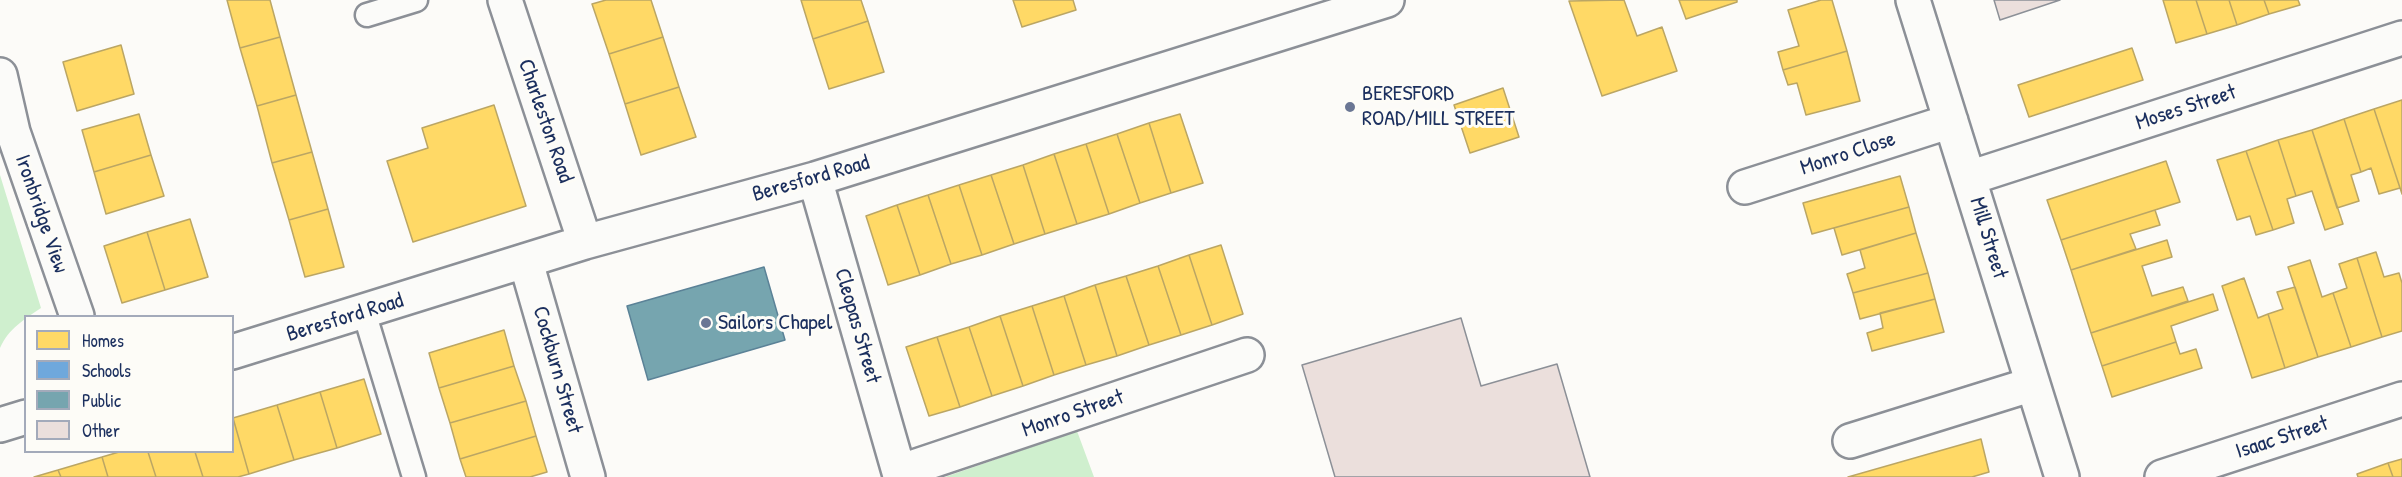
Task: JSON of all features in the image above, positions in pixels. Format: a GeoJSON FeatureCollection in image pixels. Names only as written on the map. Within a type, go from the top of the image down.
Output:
{"type":"FeatureCollection","features":[{"type":"Feature","properties":{"kind":"street","name":"Charleston Road"},"geometry":{"type":"LineString","coordinates":[[505,0],[585,242]]}},
{"type":"Feature","properties":{"kind":"street","name":"Beresford Road"},"geometry":{"type":"LineString","coordinates":[[234,351],[585,242],[815,179],[1334,8],[1387,0]]}},
{"type":"Feature","properties":{"kind":"street","name":"Mill Street"},"geometry":{"type":"LineString","coordinates":[[1913,0],[2062,477]]}},
{"type":"Feature","properties":{"kind":"street","name":"Moses Street"},"geometry":{"type":"LineString","coordinates":[[1969,178],[2402,38]]}},
{"type":"Feature","properties":{"kind":"street","name":"Ironbridge View"},"geometry":{"type":"LineString","coordinates":[[0,75],[13,132],[77,315]]}},
{"type":"Feature","properties":{"kind":"street","name":"Monro Close"},"geometry":{"type":"LineString","coordinates":[[1745,187],[1951,121]]}},
{"type":"Feature","properties":{"kind":"street","name":"Cleopas Street"},"geometry":{"type":"LineString","coordinates":[[815,179],[898,472]]}},
{"type":"Feature","properties":{"kind":"street","name":"Cockburn Street"},"geometry":{"type":"LineString","coordinates":[[526,262],[588,477]]}},
{"type":"Feature","properties":{"kind":"street","name":"Monro Street"},"geometry":{"type":"LineString","coordinates":[[898,472],[1247,355]]}},
{"type":"Feature","properties":{"kind":"street"},"geometry":{"type":"LineString","coordinates":[[1850,441],[2032,384]]}},
{"type":"Feature","properties":{"kind":"street","name":"Isaac Street"},"geometry":{"type":"LineString","coordinates":[[2162,477],[2402,399]]}},
{"type":"Feature","properties":{"kind":"street"},"geometry":{"type":"LineString","coordinates":[[0,425],[24,418]]}},
{"type":"Feature","properties":{"kind":"lane"},"geometry":{"type":"LineString","coordinates":[[367,15],[416,0]]}},
{"type":"Feature","properties":{"kind":"lane"},"geometry":{"type":"LineString","coordinates":[[364,312],[412,476]]}},
{"type":"Feature","properties":{"kind":"green space"},"geometry":{"type":"Polygon","coordinates":[[[0,175],[41,308],[30,315],[24,315],[24,319],[13,329],[0,348],[0,175]]]}},
{"type":"Feature","properties":{"kind":"green space"},"geometry":{"type":"Polygon","coordinates":[[[1077,431],[1094,477],[945,477],[1077,431]]]}},
{"type":"Feature","properties":{"kind":"building: Homes"},"geometry":{"type":"Polygon","coordinates":[[[227,0],[270,0],[280,37],[240,48],[227,0]]]}},
{"type":"Feature","properties":{"kind":"building: Homes"},"geometry":{"type":"Polygon","coordinates":[[[606,0],[651,0],[663,37],[609,54],[592,4],[606,0]]]}},
{"type":"Feature","properties":{"kind":"building: Homes"},"geometry":{"type":"Polygon","coordinates":[[[801,0],[861,0],[868,21],[813,39],[801,0]]]}},
{"type":"Feature","properties":{"kind":"building: Homes"},"geometry":{"type":"Polygon","coordinates":[[[1013,0],[1073,0],[1076,10],[1022,27],[1013,0]]]}},
{"type":"Feature","properties":{"kind":"building: Homes"},"geometry":{"type":"Polygon","coordinates":[[[1624,0],[1637,36],[1662,27],[1677,71],[1602,96],[1569,1],[1624,0]]]}},
{"type":"Feature","properties":{"kind":"building: Homes"},"geometry":{"type":"Polygon","coordinates":[[[1679,0],[1737,0],[1737,2],[1686,19],[1679,0]]]}},
{"type":"Feature","properties":{"kind":"building: Homes"},"geometry":{"type":"Polygon","coordinates":[[[1821,0],[1832,0],[1847,51],[1783,70],[1778,52],[1799,46],[1788,10],[1821,0]]]}},
{"type":"Feature","properties":{"kind":"building: Homes"},"geometry":{"type":"Polygon","coordinates":[[[2163,0],[2196,0],[2207,34],[2176,43],[2163,0]]]}},
{"type":"Feature","properties":{"kind":"building: Homes"},"geometry":{"type":"Polygon","coordinates":[[[2196,0],[2229,0],[2237,25],[2207,34],[2196,0]]]}},
{"type":"Feature","properties":{"kind":"building: Homes"},"geometry":{"type":"Polygon","coordinates":[[[2229,0],[2264,0],[2269,14],[2237,25],[2229,0]]]}},
{"type":"Feature","properties":{"kind":"building: Homes"},"geometry":{"type":"Polygon","coordinates":[[[2264,0],[2298,0],[2300,5],[2269,14],[2264,0]]]}},
{"type":"Feature","properties":{"kind":"building: Homes"},"geometry":{"type":"Polygon","coordinates":[[[868,21],[884,72],[829,89],[813,39],[868,21]]]}},
{"type":"Feature","properties":{"kind":"building: Homes"},"geometry":{"type":"Polygon","coordinates":[[[280,37],[296,95],[257,106],[240,48],[280,37]]]}},
{"type":"Feature","properties":{"kind":"building: Homes"},"geometry":{"type":"Polygon","coordinates":[[[663,37],[679,87],[625,104],[609,54],[663,37]]]}},
{"type":"Feature","properties":{"kind":"building: Homes"},"geometry":{"type":"Polygon","coordinates":[[[121,45],[134,94],[77,111],[63,62],[121,45]]]}},
{"type":"Feature","properties":{"kind":"building: Homes"},"geometry":{"type":"Polygon","coordinates":[[[2132,48],[2143,80],[2029,117],[2018,85],[2132,48]]]}},
{"type":"Feature","properties":{"kind":"building: Homes"},"geometry":{"type":"Polygon","coordinates":[[[1847,51],[1860,101],[1806,115],[1797,83],[1788,85],[1783,70],[1847,51]]]}},
{"type":"Feature","properties":{"kind":"building: Homes"},"geometry":{"type":"Polygon","coordinates":[[[679,87],[696,137],[641,155],[625,104],[679,87]]]}},
{"type":"Feature","properties":{"kind":"building: Homes"},"geometry":{"type":"Polygon","coordinates":[[[1503,88],[1519,137],[1470,153],[1454,105],[1503,88]]]}},
{"type":"Feature","properties":{"kind":"building: Homes"},"geometry":{"type":"Polygon","coordinates":[[[296,95],[312,152],[272,163],[257,106],[296,95]]]}},
{"type":"Feature","properties":{"kind":"building: Homes"},"geometry":{"type":"Polygon","coordinates":[[[2402,100],[2402,194],[2374,109],[2402,100]]]}},
{"type":"Feature","properties":{"kind":"building: Homes"},"geometry":{"type":"Polygon","coordinates":[[[494,105],[526,206],[413,242],[387,161],[428,148],[422,128],[494,105]]]}},
{"type":"Feature","properties":{"kind":"building: Homes"},"geometry":{"type":"Polygon","coordinates":[[[2374,109],[2400,188],[2379,194],[2371,168],[2361,172],[2344,119],[2374,109]]]}},
{"type":"Feature","properties":{"kind":"building: Homes"},"geometry":{"type":"Polygon","coordinates":[[[139,114],[151,155],[94,172],[82,130],[139,114]]]}},
{"type":"Feature","properties":{"kind":"building: Homes"},"geometry":{"type":"Polygon","coordinates":[[[1180,114],[1203,183],[1171,193],[1149,123],[1180,114]]]}},
{"type":"Feature","properties":{"kind":"building: Homes"},"geometry":{"type":"Polygon","coordinates":[[[2344,119],[2361,172],[2351,175],[2359,201],[2337,208],[2312,130],[2344,119]]]}},
{"type":"Feature","properties":{"kind":"building: Homes"},"geometry":{"type":"Polygon","coordinates":[[[1149,123],[1171,193],[1140,203],[1117,134],[1149,123]]]}},
{"type":"Feature","properties":{"kind":"building: Homes"},"geometry":{"type":"Polygon","coordinates":[[[2312,130],[2343,224],[2325,230],[2312,191],[2296,196],[2278,140],[2312,130]]]}},
{"type":"Feature","properties":{"kind":"building: Homes"},"geometry":{"type":"Polygon","coordinates":[[[1117,134],[1140,203],[1109,214],[1086,144],[1117,134]]]}},
{"type":"Feature","properties":{"kind":"building: Homes"},"geometry":{"type":"Polygon","coordinates":[[[2278,140],[2296,196],[2287,199],[2294,223],[2273,230],[2246,151],[2278,140]]]}},
{"type":"Feature","properties":{"kind":"building: Homes"},"geometry":{"type":"Polygon","coordinates":[[[1086,144],[1109,214],[1077,224],[1054,154],[1086,144]]]}},
{"type":"Feature","properties":{"kind":"building: Homes"},"geometry":{"type":"Polygon","coordinates":[[[2246,151],[2273,230],[2256,235],[2250,216],[2237,220],[2217,160],[2246,151]]]}},
{"type":"Feature","properties":{"kind":"building: Homes"},"geometry":{"type":"Polygon","coordinates":[[[312,152],[328,209],[289,220],[272,163],[312,152]]]}},
{"type":"Feature","properties":{"kind":"building: Homes"},"geometry":{"type":"Polygon","coordinates":[[[1054,154],[1077,224],[1045,234],[1023,165],[1054,154]]]}},
{"type":"Feature","properties":{"kind":"building: Homes"},"geometry":{"type":"Polygon","coordinates":[[[151,155],[164,196],[106,214],[94,172],[151,155]]]}},
{"type":"Feature","properties":{"kind":"building: Homes"},"geometry":{"type":"Polygon","coordinates":[[[2166,161],[2180,202],[2061,240],[2047,200],[2166,161]]]}},
{"type":"Feature","properties":{"kind":"building: Homes"},"geometry":{"type":"Polygon","coordinates":[[[1023,165],[1045,234],[1014,244],[991,175],[1023,165]]]}},
{"type":"Feature","properties":{"kind":"building: Homes"},"geometry":{"type":"Polygon","coordinates":[[[991,175],[1014,244],[982,255],[959,185],[991,175]]]}},
{"type":"Feature","properties":{"kind":"building: Homes"},"geometry":{"type":"Polygon","coordinates":[[[1900,176],[1909,207],[1812,234],[1803,203],[1900,176]]]}},
{"type":"Feature","properties":{"kind":"building: Homes"},"geometry":{"type":"Polygon","coordinates":[[[959,185],[982,255],[951,264],[928,195],[959,185]]]}},
{"type":"Feature","properties":{"kind":"building: Homes"},"geometry":{"type":"Polygon","coordinates":[[[928,195],[951,264],[920,275],[897,205],[928,195]]]}},
{"type":"Feature","properties":{"kind":"building: Homes"},"geometry":{"type":"Polygon","coordinates":[[[897,205],[920,275],[888,285],[866,216],[897,205]]]}},
{"type":"Feature","properties":{"kind":"building: Homes"},"geometry":{"type":"Polygon","coordinates":[[[1909,207],[1916,233],[1842,255],[1834,228],[1909,207]]]}},
{"type":"Feature","properties":{"kind":"building: Homes"},"geometry":{"type":"Polygon","coordinates":[[[328,209],[344,267],[305,277],[289,220],[328,209]]]}},
{"type":"Feature","properties":{"kind":"building: Homes"},"geometry":{"type":"Polygon","coordinates":[[[2155,210],[2160,225],[2130,234],[2136,249],[2071,270],[2061,240],[2155,210]]]}},
{"type":"Feature","properties":{"kind":"building: Homes"},"geometry":{"type":"Polygon","coordinates":[[[190,219],[208,277],[165,290],[147,232],[190,219]]]}},
{"type":"Feature","properties":{"kind":"building: Homes"},"geometry":{"type":"Polygon","coordinates":[[[147,232],[165,290],[122,303],[104,246],[147,232]]]}},
{"type":"Feature","properties":{"kind":"building: Homes"},"geometry":{"type":"Polygon","coordinates":[[[1916,233],[1928,273],[1853,293],[1847,274],[1865,268],[1860,250],[1916,233]]]}},
{"type":"Feature","properties":{"kind":"building: Homes"},"geometry":{"type":"Polygon","coordinates":[[[2167,240],[2172,257],[2142,266],[2152,296],[2183,287],[2188,301],[2091,333],[2071,270],[2167,240]]]}},
{"type":"Feature","properties":{"kind":"building: Homes"},"geometry":{"type":"Polygon","coordinates":[[[1221,245],[1243,314],[1212,325],[1189,255],[1221,245]]]}},
{"type":"Feature","properties":{"kind":"building: Homes"},"geometry":{"type":"Polygon","coordinates":[[[2376,252],[2384,277],[2399,273],[2402,283],[2402,331],[2382,337],[2357,258],[2376,252]]]}},
{"type":"Feature","properties":{"kind":"building: Homes"},"geometry":{"type":"Polygon","coordinates":[[[1189,255],[1212,325],[1181,335],[1158,266],[1189,255]]]}},
{"type":"Feature","properties":{"kind":"building: Homes"},"geometry":{"type":"Polygon","coordinates":[[[2357,258],[2382,337],[2351,347],[2333,293],[2347,288],[2339,264],[2357,258]]]}},
{"type":"Feature","properties":{"kind":"building: Homes"},"geometry":{"type":"Polygon","coordinates":[[[2310,260],[2322,297],[2333,293],[2351,347],[2318,357],[2288,267],[2310,260]]]}},
{"type":"Feature","properties":{"kind":"building: Homes"},"geometry":{"type":"Polygon","coordinates":[[[1158,266],[1181,335],[1149,345],[1126,276],[1158,266]]]}},
{"type":"Feature","properties":{"kind":"building: Homes"},"geometry":{"type":"Polygon","coordinates":[[[1928,273],[1935,299],[1860,319],[1853,293],[1928,273]]]}},
{"type":"Feature","properties":{"kind":"building: Homes"},"geometry":{"type":"Polygon","coordinates":[[[1126,276],[1149,345],[1117,356],[1095,285],[1126,276]]]}},
{"type":"Feature","properties":{"kind":"building: Homes"},"geometry":{"type":"Polygon","coordinates":[[[2244,278],[2258,318],[2268,314],[2285,368],[2252,378],[2222,286],[2244,278]]]}},
{"type":"Feature","properties":{"kind":"building: Homes"},"geometry":{"type":"Polygon","coordinates":[[[1095,285],[1117,356],[1086,365],[1064,296],[1095,285]]]}},
{"type":"Feature","properties":{"kind":"building: Homes"},"geometry":{"type":"Polygon","coordinates":[[[2295,287],[2318,357],[2285,368],[2268,314],[2283,309],[2277,292],[2295,287]]]}},
{"type":"Feature","properties":{"kind":"building: Homes"},"geometry":{"type":"Polygon","coordinates":[[[2213,294],[2218,310],[2171,326],[2176,342],[2102,366],[2091,333],[2213,294]]]}},
{"type":"Feature","properties":{"kind":"building: Homes"},"geometry":{"type":"Polygon","coordinates":[[[1064,296],[1086,365],[1054,375],[1032,306],[1064,296]]]}},
{"type":"Feature","properties":{"kind":"building: Homes"},"geometry":{"type":"Polygon","coordinates":[[[1935,299],[1944,332],[1872,351],[1867,333],[1883,328],[1880,313],[1935,299]]]}},
{"type":"Feature","properties":{"kind":"building: Homes"},"geometry":{"type":"Polygon","coordinates":[[[1032,306],[1054,375],[1023,386],[1000,316],[1032,306]]]}},
{"type":"Feature","properties":{"kind":"building: Homes"},"geometry":{"type":"Polygon","coordinates":[[[1000,316],[1023,386],[992,396],[969,327],[1000,316]]]}},
{"type":"Feature","properties":{"kind":"building: Homes"},"geometry":{"type":"Polygon","coordinates":[[[969,327],[992,396],[960,407],[937,337],[969,327]]]}},
{"type":"Feature","properties":{"kind":"building: Homes"},"geometry":{"type":"Polygon","coordinates":[[[504,330],[514,366],[439,388],[429,353],[504,330]]]}},
{"type":"Feature","properties":{"kind":"building: Homes"},"geometry":{"type":"Polygon","coordinates":[[[937,337],[960,407],[929,416],[906,347],[937,337]]]}},
{"type":"Feature","properties":{"kind":"building: Homes"},"geometry":{"type":"Polygon","coordinates":[[[2176,342],[2180,354],[2196,349],[2202,368],[2112,397],[2102,366],[2176,342]]]}},
{"type":"Feature","properties":{"kind":"building: Homes"},"geometry":{"type":"Polygon","coordinates":[[[514,366],[526,401],[450,423],[439,388],[514,366]]]}},
{"type":"Feature","properties":{"kind":"building: Homes"},"geometry":{"type":"Polygon","coordinates":[[[364,379],[381,434],[337,448],[320,392],[364,379]]]}},
{"type":"Feature","properties":{"kind":"building: Homes"},"geometry":{"type":"Polygon","coordinates":[[[320,392],[337,448],[294,460],[277,405],[320,392]]]}},
{"type":"Feature","properties":{"kind":"building: Homes"},"geometry":{"type":"Polygon","coordinates":[[[526,401],[536,436],[460,459],[450,423],[526,401]]]}},
{"type":"Feature","properties":{"kind":"building: Homes"},"geometry":{"type":"Polygon","coordinates":[[[277,405],[294,460],[249,474],[234,418],[277,405]]]}},
{"type":"Feature","properties":{"kind":"building: Homes"},"geometry":{"type":"Polygon","coordinates":[[[234,422],[249,474],[238,477],[203,477],[195,453],[234,453],[234,422]]]}},
{"type":"Feature","properties":{"kind":"building: Homes"},"geometry":{"type":"Polygon","coordinates":[[[536,436],[547,472],[530,477],[466,477],[460,459],[536,436]]]}},
{"type":"Feature","properties":{"kind":"building: Homes"},"geometry":{"type":"Polygon","coordinates":[[[1981,439],[1989,472],[1972,477],[1848,477],[1981,439]]]}},
{"type":"Feature","properties":{"kind":"building: Homes"},"geometry":{"type":"Polygon","coordinates":[[[116,453],[148,453],[156,477],[108,477],[102,457],[116,453]]]}},
{"type":"Feature","properties":{"kind":"building: Homes"},"geometry":{"type":"Polygon","coordinates":[[[148,453],[195,453],[203,477],[156,477],[148,453]]]}},
{"type":"Feature","properties":{"kind":"building: Homes"},"geometry":{"type":"Polygon","coordinates":[[[102,457],[108,477],[61,477],[58,470],[102,457]]]}},
{"type":"Feature","properties":{"kind":"building: Homes"},"geometry":{"type":"Polygon","coordinates":[[[2402,459],[2402,477],[2393,477],[2388,463],[2402,459]]]}},
{"type":"Feature","properties":{"kind":"building: Homes"},"geometry":{"type":"Polygon","coordinates":[[[2388,463],[2393,477],[2358,477],[2357,474],[2388,463]]]}},
{"type":"Feature","properties":{"kind":"building: Homes"},"geometry":{"type":"Polygon","coordinates":[[[58,470],[61,477],[34,477],[58,470]]]}},
{"type":"Feature","properties":{"kind":"building: Schools"},"geometry":{"type":"Polygon","coordinates":[[[1457,334],[1477,396],[1549,375],[1580,477],[1340,477],[1309,379],[1457,334]]]}},
{"type":"Feature","properties":{"kind":"building: Public","name":"Sailors Chapel"},"geometry":{"type":"Polygon","coordinates":[[[764,267],[785,340],[648,380],[627,306],[764,267]]]}},
{"type":"Feature","properties":{"kind":"building: Other"},"geometry":{"type":"Polygon","coordinates":[[[1994,0],[2060,0],[2000,20],[1994,0]]]}},
{"type":"Feature","properties":{"kind":"building: Other"},"geometry":{"type":"Polygon","coordinates":[[[1461,318],[1481,386],[1557,364],[1590,477],[1335,477],[1302,365],[1461,318]]]}},
{"type":"Feature","properties":{"kind":"place","name":"BERESFORD ROAD/MILL STREET"},"geometry":{"type":"Point","coordinates":[1350,107]}},
{"type":"Feature","properties":{"kind":"place","name":"Sailors Chapel"},"geometry":{"type":"Point","coordinates":[706,323]}}]}
